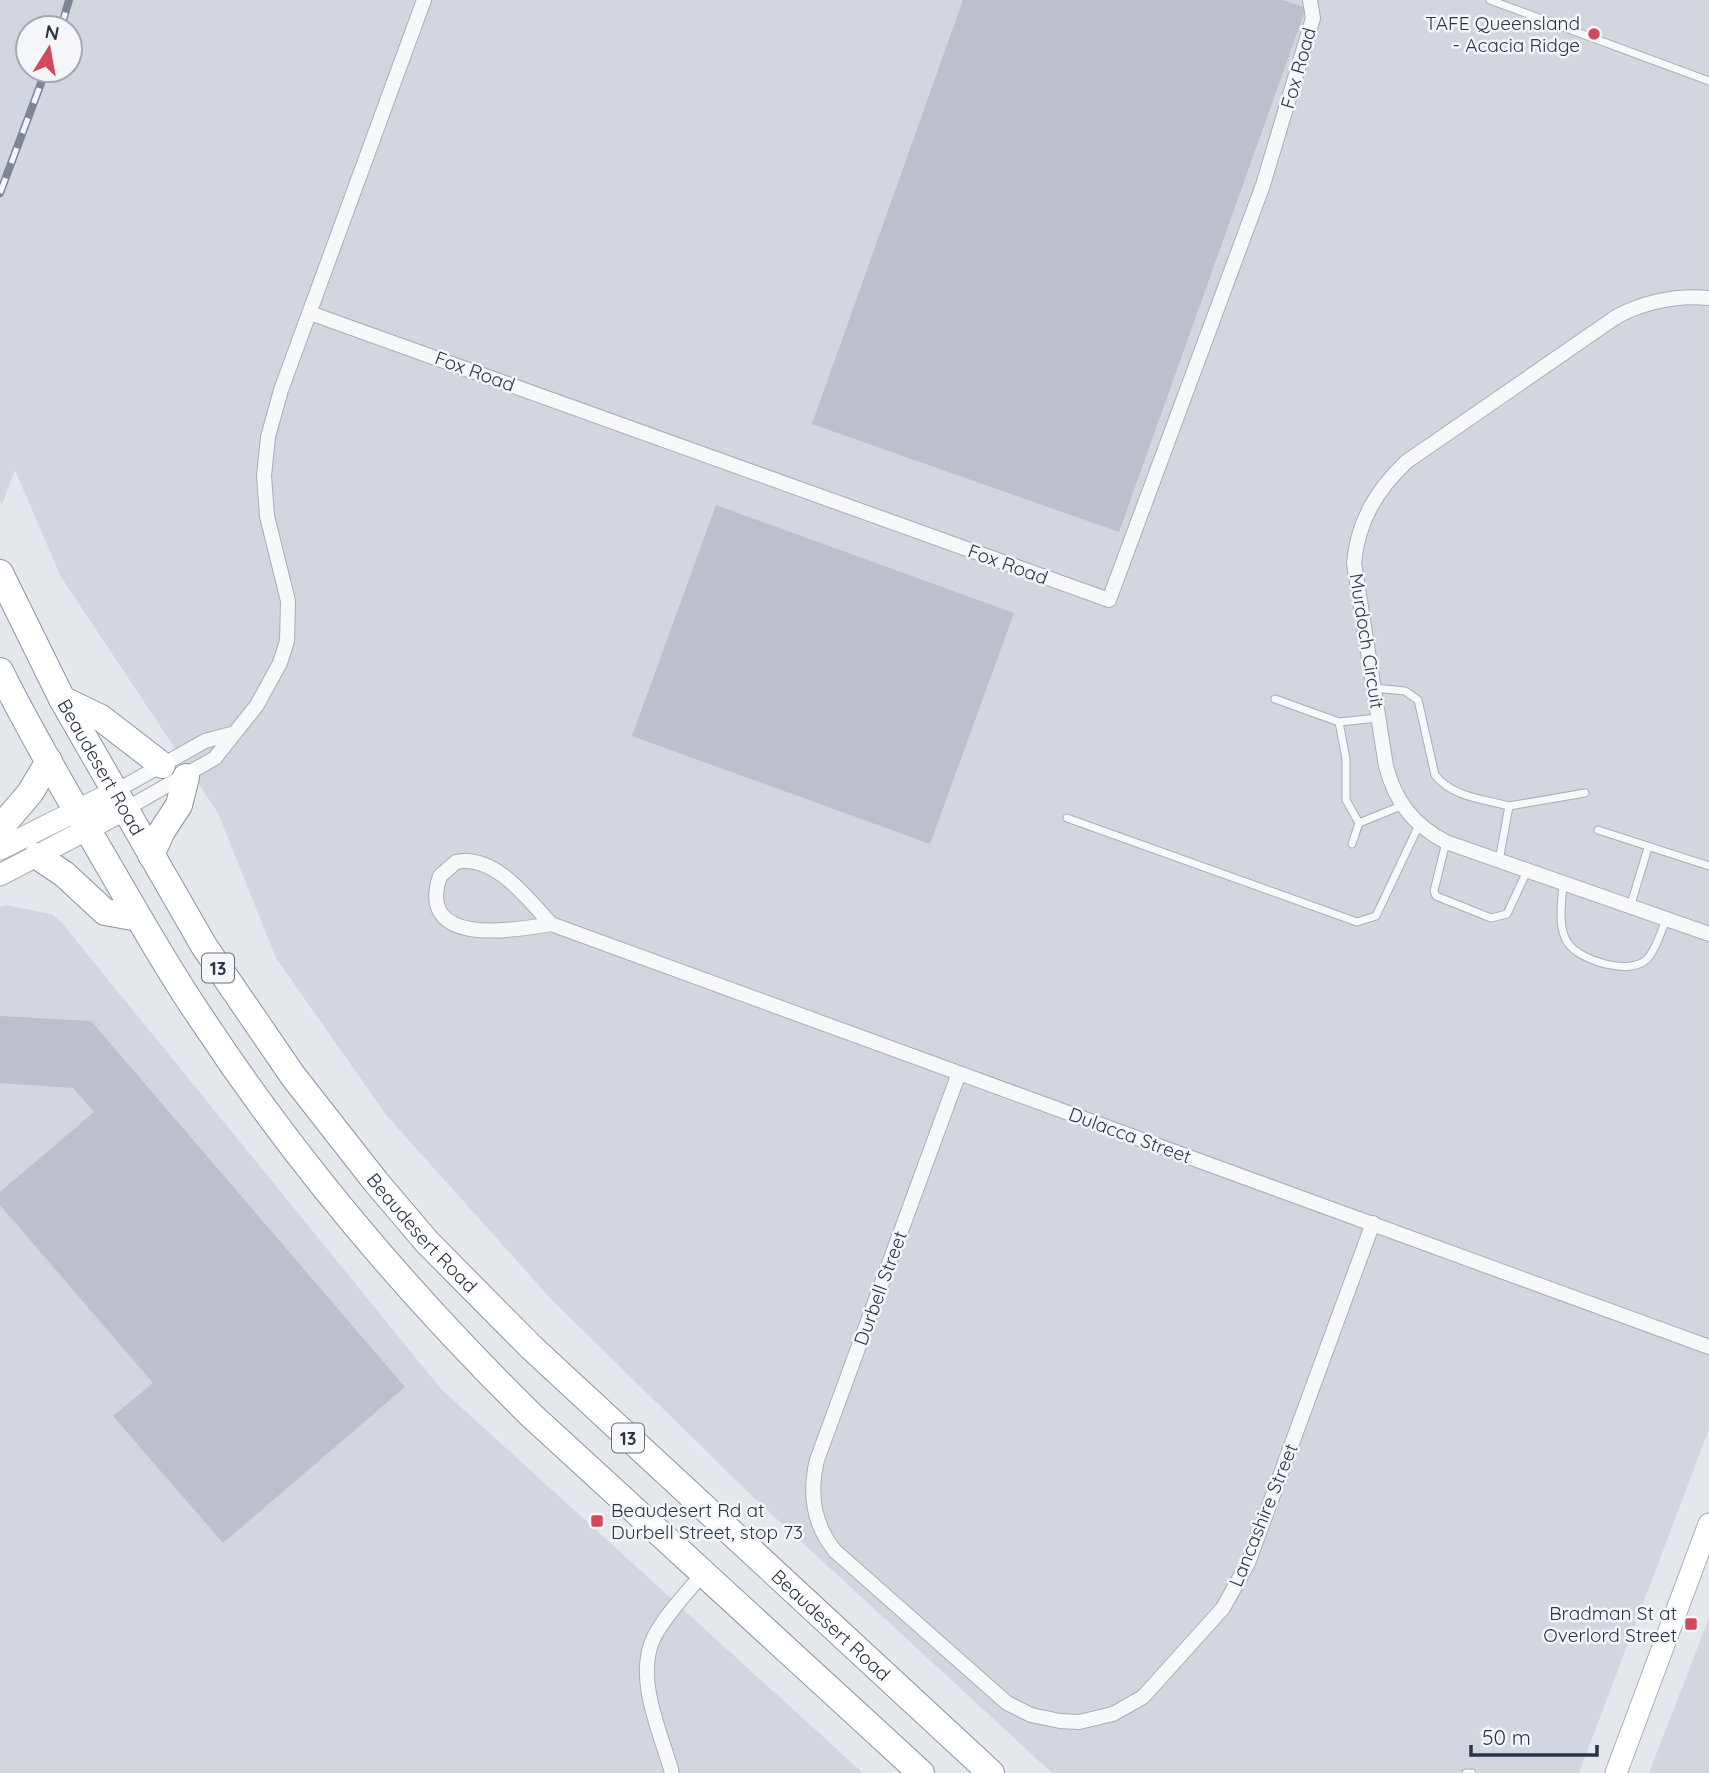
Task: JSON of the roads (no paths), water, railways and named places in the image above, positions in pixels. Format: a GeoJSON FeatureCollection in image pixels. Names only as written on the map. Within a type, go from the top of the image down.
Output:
{"type":"FeatureCollection","features":[{"type":"Feature","properties":{"kind":"highway","name":"Beaudesert Road"},"geometry":{"type":"LineString","coordinates":[[0,573],[62,699],[204,946],[293,1076],[427,1242],[575,1390],[991,1773]]}},
{"type":"Feature","properties":{"kind":"highway","name":"13"},"geometry":{"type":"LineString","coordinates":[[0,670],[138,918],[202,1020],[269,1116],[375,1250],[512,1397],[921,1773]]}},
{"type":"Feature","properties":{"kind":"highway"},"geometry":{"type":"LineString","coordinates":[[62,699],[102,718],[162,765]]}},
{"type":"Feature","properties":{"kind":"highway"},"geometry":{"type":"LineString","coordinates":[[0,828],[30,793],[49,761]]}},
{"type":"Feature","properties":{"kind":"highway"},"geometry":{"type":"LineString","coordinates":[[151,855],[162,831],[179,805],[186,777]]}},
{"type":"Feature","properties":{"kind":"highway"},"geometry":{"type":"LineString","coordinates":[[37,856],[64,874],[105,912],[138,918]]}},
{"type":"Feature","properties":{"kind":"main road"},"geometry":{"type":"LineString","coordinates":[[0,875],[37,856],[83,821],[119,801]]}},
{"type":"Feature","properties":{"kind":"main road"},"geometry":{"type":"LineString","coordinates":[[0,849],[83,821]]}},
{"type":"Feature","properties":{"kind":"main road"},"geometry":{"type":"LineString","coordinates":[[1616,1773],[1709,1524]]}},
{"type":"Feature","properties":{"kind":"street"},"geometry":{"type":"LineString","coordinates":[[119,801],[186,777],[215,758],[270,684],[287,641],[288,601],[267,516],[264,454],[274,414],[424,0]]}},
{"type":"Feature","properties":{"kind":"street","name":"Fox Road"},"geometry":{"type":"LineString","coordinates":[[310,313],[1109,600],[1263,185],[1310,30],[1313,18],[1310,0]]}},
{"type":"Feature","properties":{"kind":"street","name":"Murdoch Circuit"},"geometry":{"type":"LineString","coordinates":[[1709,298],[1672,297],[1652,302],[1595,328],[1406,462],[1380,490],[1362,524],[1354,563],[1386,766],[1401,806],[1419,825],[1446,842],[1709,934]]}},
{"type":"Feature","properties":{"kind":"street"},"geometry":{"type":"LineString","coordinates":[[119,801],[162,765],[205,741],[231,734]]}},
{"type":"Feature","properties":{"kind":"street","name":"Dulacca Street"},"geometry":{"type":"LineString","coordinates":[[551,924],[521,930],[471,930],[456,926],[444,919],[436,904],[440,876],[456,862],[480,863],[496,871],[551,924],[1709,1347]]}},
{"type":"Feature","properties":{"kind":"street","name":"Durbell Street"},"geometry":{"type":"LineString","coordinates":[[813,1505],[812,1484],[817,1461],[959,1073]]}},
{"type":"Feature","properties":{"kind":"street","name":"Lancashire Street"},"geometry":{"type":"LineString","coordinates":[[813,1505],[824,1535],[835,1551],[1007,1703],[1031,1715],[1060,1721],[1096,1719],[1129,1707],[1150,1690],[1202,1633],[1223,1608],[1242,1576],[1373,1223]]}},
{"type":"Feature","properties":{"kind":"street"},"geometry":{"type":"LineString","coordinates":[[672,1773],[651,1696],[649,1654],[660,1629],[703,1573]]}},
{"type":"Feature","properties":{"kind":"lane"},"geometry":{"type":"LineString","coordinates":[[1490,0],[1709,81]]}},
{"type":"Feature","properties":{"kind":"lane"},"geometry":{"type":"LineString","coordinates":[[1374,688],[1405,691],[1418,700],[1435,775],[1442,783],[1462,794],[1509,806],[1585,793]]}},
{"type":"Feature","properties":{"kind":"lane"},"geometry":{"type":"LineString","coordinates":[[1275,699],[1339,722],[1379,718]]}},
{"type":"Feature","properties":{"kind":"lane"},"geometry":{"type":"LineString","coordinates":[[1339,722],[1346,759],[1346,800],[1360,823]]}},
{"type":"Feature","properties":{"kind":"lane"},"geometry":{"type":"LineString","coordinates":[[1352,844],[1360,823],[1401,806]]}},
{"type":"Feature","properties":{"kind":"lane"},"geometry":{"type":"LineString","coordinates":[[1499,861],[1509,806]]}},
{"type":"Feature","properties":{"kind":"lane"},"geometry":{"type":"LineString","coordinates":[[1067,818],[1357,922],[1376,916],[1419,825]]}},
{"type":"Feature","properties":{"kind":"lane"},"geometry":{"type":"LineString","coordinates":[[1598,831],[1709,866]]}},
{"type":"Feature","properties":{"kind":"lane"},"geometry":{"type":"LineString","coordinates":[[1446,842],[1434,891],[1436,896],[1491,918],[1507,915],[1527,871]]}},
{"type":"Feature","properties":{"kind":"lane"},"geometry":{"type":"LineString","coordinates":[[1630,907],[1648,848]]}},
{"type":"Feature","properties":{"kind":"lane"},"geometry":{"type":"LineString","coordinates":[[1563,884],[1562,928],[1567,942],[1578,953],[1623,967],[1640,965],[1649,958],[1666,920]]}},
{"type":"Feature","properties":{"kind":"lane"},"geometry":{"type":"LineString","coordinates":[[1466,1773],[1472,1773]]}},
{"type":"Feature","properties":{"kind":"railway"},"geometry":{"type":"LineString","coordinates":[[65,14],[69,0]]}},
{"type":"Feature","properties":{"kind":"railway"},"geometry":{"type":"LineString","coordinates":[[0,193],[41,84]]}},
{"type":"Feature","properties":{"kind":"place","name":"TAFE Queensland - Acacia Ridge"},"geometry":{"type":"Point","coordinates":[1594,34]}},
{"type":"Feature","properties":{"kind":"place","name":"Beaudesert Rd at Durbell Street, stop 73"},"geometry":{"type":"Point","coordinates":[597,1521]}},
{"type":"Feature","properties":{"kind":"place","name":"Bradman St at Overlord Street"},"geometry":{"type":"Point","coordinates":[1691,1624]}}]}
